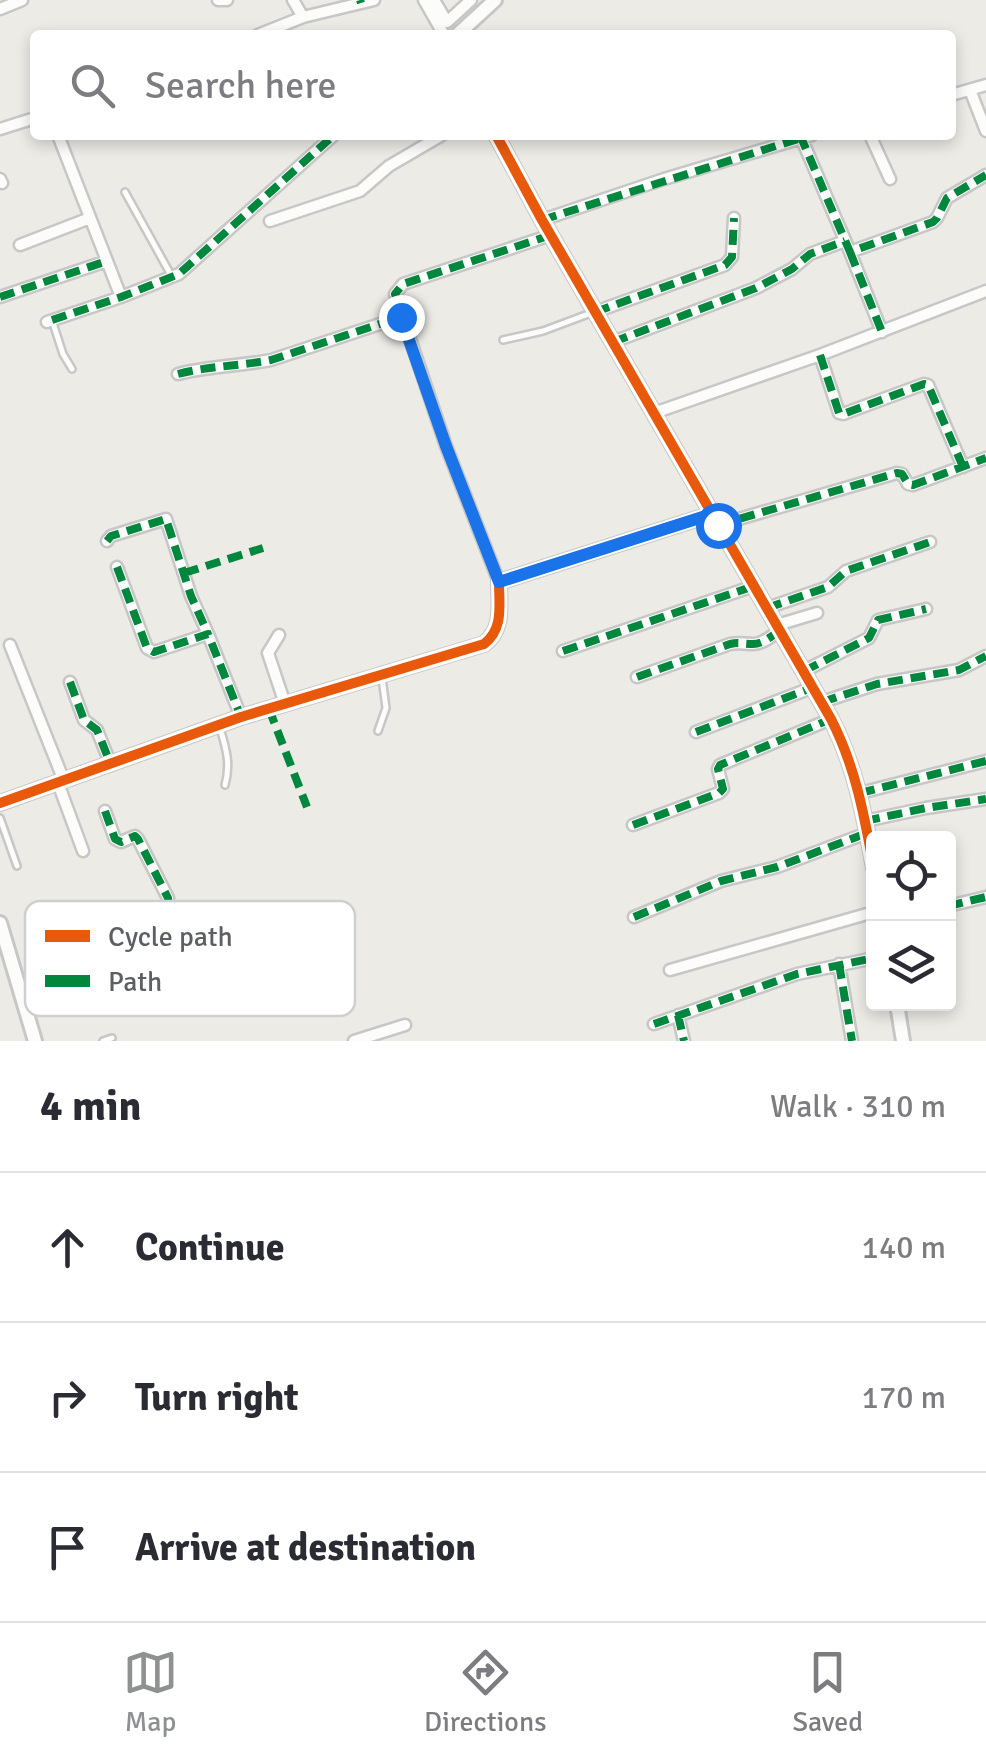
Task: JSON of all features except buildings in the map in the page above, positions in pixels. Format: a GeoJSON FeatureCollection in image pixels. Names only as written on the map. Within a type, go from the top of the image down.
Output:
{"type":"FeatureCollection","features":[{"type":"Feature","properties":{"kind":"street"},"geometry":{"type":"LineString","coordinates":[[0,9],[22,0]]}},
{"type":"Feature","properties":{"kind":"street"},"geometry":{"type":"LineString","coordinates":[[218,0],[227,0]]}},
{"type":"Feature","properties":{"kind":"street"},"geometry":{"type":"LineString","coordinates":[[293,0],[303,17]]}},
{"type":"Feature","properties":{"kind":"street"},"geometry":{"type":"LineString","coordinates":[[270,30],[303,17],[374,0]]}},
{"type":"Feature","properties":{"kind":"street"},"geometry":{"type":"LineString","coordinates":[[424,0],[440,30]]}},
{"type":"Feature","properties":{"kind":"street"},"geometry":{"type":"LineString","coordinates":[[434,0],[448,22],[471,0]]}},
{"type":"Feature","properties":{"kind":"street"},"geometry":{"type":"LineString","coordinates":[[462,30],[495,0]]}},
{"type":"Feature","properties":{"kind":"street"},"geometry":{"type":"LineString","coordinates":[[956,94],[986,85]]}},
{"type":"Feature","properties":{"kind":"street"},"geometry":{"type":"LineString","coordinates":[[970,90],[986,131]]}},
{"type":"Feature","properties":{"kind":"street"},"geometry":{"type":"LineString","coordinates":[[0,129],[30,120]]}},
{"type":"Feature","properties":{"kind":"street"},"geometry":{"type":"LineString","coordinates":[[60,140],[121,297]]}},
{"type":"Feature","properties":{"kind":"street"},"geometry":{"type":"LineString","coordinates":[[50,321],[172,278],[187,269],[329,140]]}},
{"type":"Feature","properties":{"kind":"street"},"geometry":{"type":"LineString","coordinates":[[270,221],[360,191],[389,166],[433,140]]}},
{"type":"Feature","properties":{"kind":"street"},"geometry":{"type":"LineString","coordinates":[[499,140],[822,702],[847,751],[867,831]]}},
{"type":"Feature","properties":{"kind":"street"},"geometry":{"type":"LineString","coordinates":[[542,220],[792,140]]}},
{"type":"Feature","properties":{"kind":"street"},"geometry":{"type":"LineString","coordinates":[[806,140],[882,332]]}},
{"type":"Feature","properties":{"kind":"street"},"geometry":{"type":"LineString","coordinates":[[872,140],[890,179]]}},
{"type":"Feature","properties":{"kind":"street"},"geometry":{"type":"LineString","coordinates":[[613,342],[756,288],[792,269],[810,254],[933,222],[946,198],[986,176]]}},
{"type":"Feature","properties":{"kind":"street"},"geometry":{"type":"LineString","coordinates":[[20,245],[90,218]]}},
{"type":"Feature","properties":{"kind":"street"},"geometry":{"type":"LineString","coordinates":[[595,312],[725,265],[732,257],[734,218]]}},
{"type":"Feature","properties":{"kind":"street"},"geometry":{"type":"LineString","coordinates":[[0,803],[240,718],[490,639],[498,625],[499,582],[446,446],[395,294],[403,284],[551,235]]}},
{"type":"Feature","properties":{"kind":"street"},"geometry":{"type":"LineString","coordinates":[[0,297],[107,261]]}},
{"type":"Feature","properties":{"kind":"street"},"geometry":{"type":"LineString","coordinates":[[654,413],[986,292]]}},
{"type":"Feature","properties":{"kind":"street"},"geometry":{"type":"LineString","coordinates":[[178,374],[210,366],[272,360],[401,317]]}},
{"type":"Feature","properties":{"kind":"street"},"geometry":{"type":"LineString","coordinates":[[820,355],[837,410],[843,414],[927,384],[963,467]]}},
{"type":"Feature","properties":{"kind":"street"},"geometry":{"type":"LineString","coordinates":[[499,582],[715,519],[897,473],[913,485],[986,458]]}},
{"type":"Feature","properties":{"kind":"street"},"geometry":{"type":"LineString","coordinates":[[107,541],[111,536],[166,519],[191,596],[240,718]]}},
{"type":"Feature","properties":{"kind":"street"},"geometry":{"type":"LineString","coordinates":[[768,608],[828,587],[846,571],[930,542]]}},
{"type":"Feature","properties":{"kind":"street"},"geometry":{"type":"LineString","coordinates":[[117,568],[150,651],[208,634]]}},
{"type":"Feature","properties":{"kind":"street"},"geometry":{"type":"LineString","coordinates":[[563,651],[754,586]]}},
{"type":"Feature","properties":{"kind":"street"},"geometry":{"type":"LineString","coordinates":[[804,671],[868,638],[881,618],[926,609]]}},
{"type":"Feature","properties":{"kind":"street"},"geometry":{"type":"LineString","coordinates":[[637,676],[730,644],[766,640],[779,628],[817,614]]}},
{"type":"Feature","properties":{"kind":"street"},"geometry":{"type":"LineString","coordinates":[[279,635],[268,653],[285,704]]}},
{"type":"Feature","properties":{"kind":"street"},"geometry":{"type":"LineString","coordinates":[[10,645],[83,851]]}},
{"type":"Feature","properties":{"kind":"street"},"geometry":{"type":"LineString","coordinates":[[822,702],[878,684],[952,672],[986,656]]}},
{"type":"Feature","properties":{"kind":"street"},"geometry":{"type":"LineString","coordinates":[[70,682],[84,720],[97,730],[111,765]]}},
{"type":"Feature","properties":{"kind":"street"},"geometry":{"type":"LineString","coordinates":[[696,732],[814,687]]}},
{"type":"Feature","properties":{"kind":"street"},"geometry":{"type":"LineString","coordinates":[[633,825],[719,793],[723,789],[720,765],[831,719]]}},
{"type":"Feature","properties":{"kind":"street"},"geometry":{"type":"LineString","coordinates":[[860,793],[986,761]]}},
{"type":"Feature","properties":{"kind":"street"},"geometry":{"type":"LineString","coordinates":[[634,916],[721,881],[777,867],[866,827],[986,799]]}},
{"type":"Feature","properties":{"kind":"street"},"geometry":{"type":"LineString","coordinates":[[106,810],[114,839],[138,839],[168,901]]}},
{"type":"Feature","properties":{"kind":"street"},"geometry":{"type":"LineString","coordinates":[[956,905],[985,901]]}},
{"type":"Feature","properties":{"kind":"street"},"geometry":{"type":"LineString","coordinates":[[670,970],[866,914]]}},
{"type":"Feature","properties":{"kind":"street"},"geometry":{"type":"LineString","coordinates":[[0,923],[25,1006]]}},
{"type":"Feature","properties":{"kind":"street"},"geometry":{"type":"LineString","coordinates":[[654,1024],[797,974],[866,959]]}},
{"type":"Feature","properties":{"kind":"street"},"geometry":{"type":"LineString","coordinates":[[839,964],[852,1041]]}},
{"type":"Feature","properties":{"kind":"street"},"geometry":{"type":"LineString","coordinates":[[0,978],[14,973]]}},
{"type":"Feature","properties":{"kind":"street"},"geometry":{"type":"LineString","coordinates":[[898,1011],[903,1041]]}},
{"type":"Feature","properties":{"kind":"street"},"geometry":{"type":"LineString","coordinates":[[678,1015],[684,1041]]}},
{"type":"Feature","properties":{"kind":"street"},"geometry":{"type":"LineString","coordinates":[[28,1016],[35,1041]]}},
{"type":"Feature","properties":{"kind":"street"},"geometry":{"type":"LineString","coordinates":[[354,1041],[405,1025]]}},
{"type":"Feature","properties":{"kind":"lane"},"geometry":{"type":"LineString","coordinates":[[125,192],[172,278]]}},
{"type":"Feature","properties":{"kind":"lane"},"geometry":{"type":"LineString","coordinates":[[504,340],[595,312]]}},
{"type":"Feature","properties":{"kind":"lane"},"geometry":{"type":"LineString","coordinates":[[50,321],[72,368]]}},
{"type":"Feature","properties":{"kind":"lane"},"geometry":{"type":"LineString","coordinates":[[378,731],[386,708],[382,675]]}},
{"type":"Feature","properties":{"kind":"lane"},"geometry":{"type":"LineString","coordinates":[[220,725],[227,750],[226,784]]}},
{"type":"Feature","properties":{"kind":"lane"},"geometry":{"type":"LineString","coordinates":[[0,818],[18,866]]}},
{"type":"Feature","properties":{"kind":"lane"},"geometry":{"type":"LineString","coordinates":[[103,1041],[112,1038]]}},
{"type":"Feature","properties":{"kind":"marked path"},"geometry":{"type":"LineString","coordinates":[[52,320],[179,274],[328,140]]}},
{"type":"Feature","properties":{"kind":"marked path"},"geometry":{"type":"LineString","coordinates":[[542,220],[795,140]]}},
{"type":"Feature","properties":{"kind":"marked path"},"geometry":{"type":"LineString","coordinates":[[802,140],[850,252],[933,222],[947,198],[986,175]]}},
{"type":"Feature","properties":{"kind":"marked path"},"geometry":{"type":"LineString","coordinates":[[595,312],[725,265],[732,257],[734,218]]}},
{"type":"Feature","properties":{"kind":"marked path"},"geometry":{"type":"LineString","coordinates":[[499,582],[446,446],[395,294],[403,284],[551,235]]}},
{"type":"Feature","properties":{"kind":"marked path"},"geometry":{"type":"LineString","coordinates":[[613,342],[756,288],[792,269],[810,254],[845,241]]}},
{"type":"Feature","properties":{"kind":"marked path"},"geometry":{"type":"LineString","coordinates":[[850,252],[882,332]]}},
{"type":"Feature","properties":{"kind":"marked path"},"geometry":{"type":"LineString","coordinates":[[0,297],[107,261]]}},
{"type":"Feature","properties":{"kind":"marked path"},"geometry":{"type":"LineString","coordinates":[[178,374],[271,360],[401,317]]}},
{"type":"Feature","properties":{"kind":"marked path"},"geometry":{"type":"LineString","coordinates":[[820,355],[839,413],[928,385],[963,467]]}},
{"type":"Feature","properties":{"kind":"marked path"},"geometry":{"type":"LineString","coordinates":[[718,525],[897,473],[913,485],[986,458]]}},
{"type":"Feature","properties":{"kind":"marked path"},"geometry":{"type":"LineString","coordinates":[[107,541],[111,536],[166,519],[208,634]]}},
{"type":"Feature","properties":{"kind":"marked path"},"geometry":{"type":"LineString","coordinates":[[767,608],[828,587],[846,571],[930,542]]}},
{"type":"Feature","properties":{"kind":"marked path"},"geometry":{"type":"LineString","coordinates":[[184,573],[263,548]]}},
{"type":"Feature","properties":{"kind":"marked path"},"geometry":{"type":"LineString","coordinates":[[117,567],[147,648],[154,652],[208,634],[241,717]]}},
{"type":"Feature","properties":{"kind":"marked path"},"geometry":{"type":"LineString","coordinates":[[563,651],[754,586]]}},
{"type":"Feature","properties":{"kind":"marked path"},"geometry":{"type":"LineString","coordinates":[[804,671],[869,638],[878,620],[926,609]]}},
{"type":"Feature","properties":{"kind":"marked path"},"geometry":{"type":"LineString","coordinates":[[637,677],[730,644],[760,643],[780,630]]}},
{"type":"Feature","properties":{"kind":"marked path"},"geometry":{"type":"LineString","coordinates":[[822,702],[877,684],[959,670],[986,656]]}},
{"type":"Feature","properties":{"kind":"marked path"},"geometry":{"type":"LineString","coordinates":[[70,682],[84,720],[97,730],[111,765]]}},
{"type":"Feature","properties":{"kind":"marked path"},"geometry":{"type":"LineString","coordinates":[[696,732],[814,687]]}},
{"type":"Feature","properties":{"kind":"marked path"},"geometry":{"type":"LineString","coordinates":[[269,709],[307,807]]}},
{"type":"Feature","properties":{"kind":"marked path"},"geometry":{"type":"LineString","coordinates":[[633,825],[719,793],[723,789],[720,765],[831,719]]}},
{"type":"Feature","properties":{"kind":"marked path"},"geometry":{"type":"LineString","coordinates":[[860,793],[986,761]]}},
{"type":"Feature","properties":{"kind":"marked path"},"geometry":{"type":"LineString","coordinates":[[865,821],[986,799]]}},
{"type":"Feature","properties":{"kind":"marked path"},"geometry":{"type":"LineString","coordinates":[[105,811],[115,839],[138,839],[168,901]]}},
{"type":"Feature","properties":{"kind":"marked path"},"geometry":{"type":"LineString","coordinates":[[634,917],[721,881],[777,867],[866,833]]}},
{"type":"Feature","properties":{"kind":"marked path"},"geometry":{"type":"LineString","coordinates":[[956,904],[986,897]]}},
{"type":"Feature","properties":{"kind":"marked path"},"geometry":{"type":"LineString","coordinates":[[654,1024],[797,974],[866,960]]}},
{"type":"Feature","properties":{"kind":"marked path"},"geometry":{"type":"LineString","coordinates":[[839,964],[852,1041]]}},
{"type":"Feature","properties":{"kind":"marked path"},"geometry":{"type":"LineString","coordinates":[[678,1015],[684,1041]]}},
{"type":"Feature","properties":{"kind":"cycle path"},"geometry":{"type":"LineString","coordinates":[[499,140],[831,719],[853,774],[867,831]]}},
{"type":"Feature","properties":{"kind":"cycle path"},"geometry":{"type":"LineString","coordinates":[[0,803],[241,717],[484,644],[498,624],[499,582],[712,514]]}},
{"type":"Feature","properties":{"kind":"route"},"geometry":{"type":"LineString","coordinates":[[401,317],[499,582],[712,514],[718,525]]}}]}
